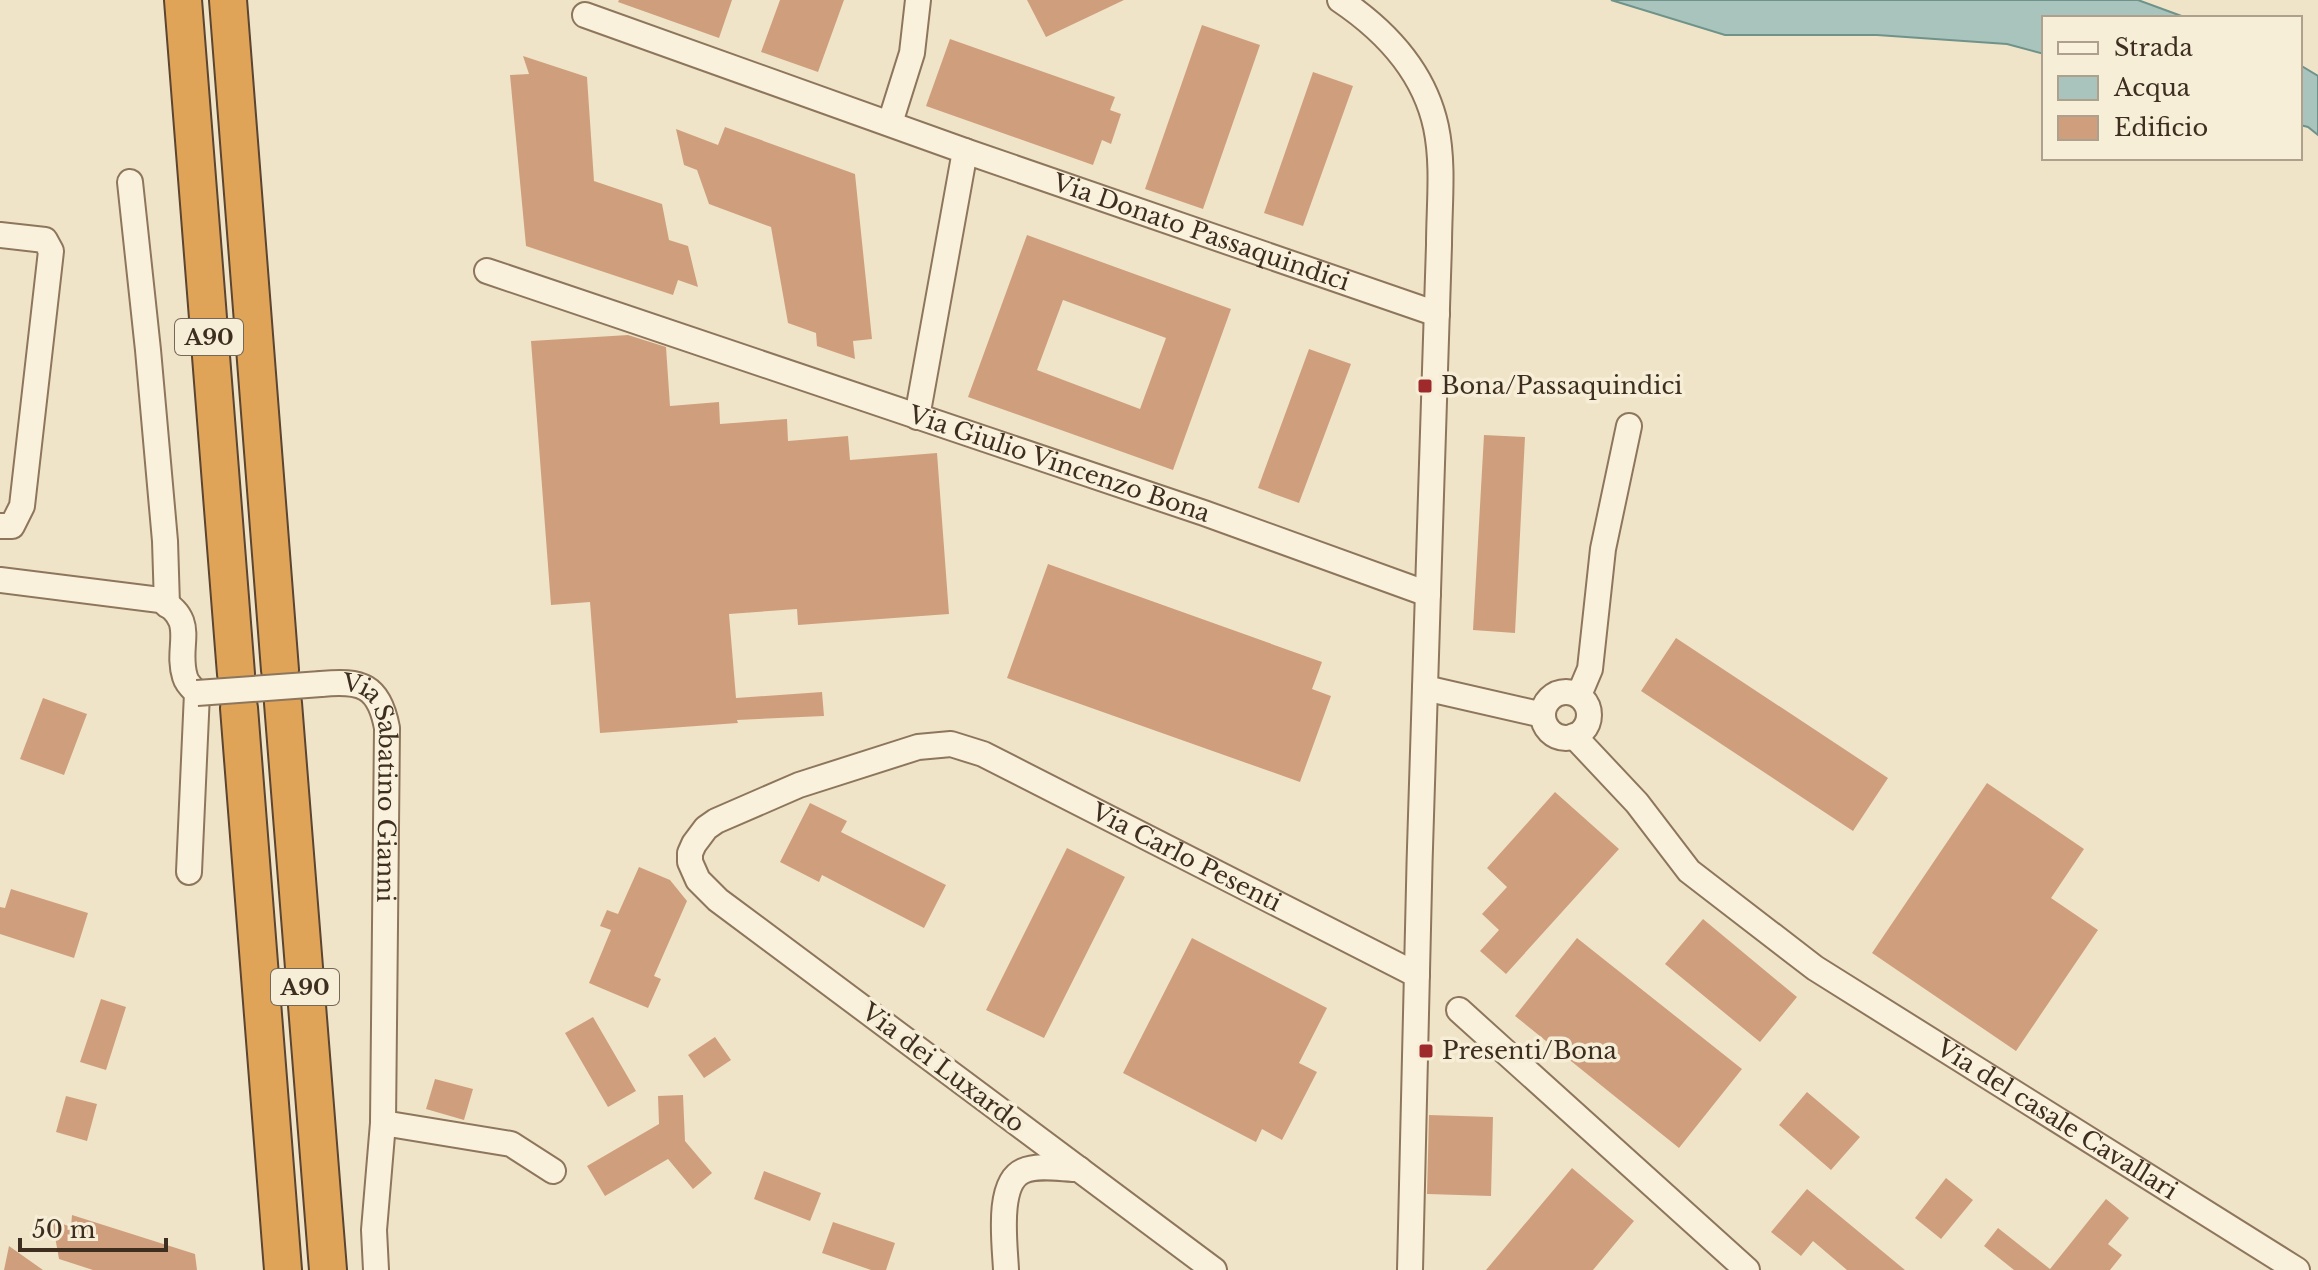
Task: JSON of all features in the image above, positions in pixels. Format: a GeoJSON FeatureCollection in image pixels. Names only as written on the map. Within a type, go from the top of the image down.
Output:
{"type":"FeatureCollection","features":[{"type":"Feature","properties":{"kind":"highway","name":"A90"},"geometry":{"type":"LineString","coordinates":[[183,0],[283,1270]]}},
{"type":"Feature","properties":{"kind":"highway","name":"A90"},"geometry":{"type":"LineString","coordinates":[[228,0],[328,1270]]}},
{"type":"Feature","properties":{"kind":"street"},"geometry":{"type":"LineString","coordinates":[[890,123],[912,53],[918,0]]}},
{"type":"Feature","properties":{"kind":"street"},"geometry":{"type":"LineString","coordinates":[[1340,0],[1395,45],[1413,70],[1436,125],[1440,152],[1410,1270]]}},
{"type":"Feature","properties":{"kind":"street"},"geometry":{"type":"LineString","coordinates":[[585,15],[965,151]]}},
{"type":"Feature","properties":{"kind":"street","name":"Via Donato Passaquindici"},"geometry":{"type":"LineString","coordinates":[[965,151],[1437,314]]}},
{"type":"Feature","properties":{"kind":"street","name":"Via Giulio Vincenzo Bona"},"geometry":{"type":"LineString","coordinates":[[965,151],[917,417],[1204,513],[1428,594]]}},
{"type":"Feature","properties":{"kind":"street"},"geometry":{"type":"LineString","coordinates":[[130,182],[165,541],[167,605]]}},
{"type":"Feature","properties":{"kind":"street"},"geometry":{"type":"LineString","coordinates":[[0,235],[45,240],[51,251],[22,506],[12,526],[0,526]]}},
{"type":"Feature","properties":{"kind":"street"},"geometry":{"type":"LineString","coordinates":[[487,271],[917,417]]}},
{"type":"Feature","properties":{"kind":"street"},"geometry":{"type":"LineString","coordinates":[[1579,695],[1590,669],[1603,549],[1629,426]]}},
{"type":"Feature","properties":{"kind":"street"},"geometry":{"type":"LineString","coordinates":[[0,580],[160,600],[180,617],[183,625],[184,672],[197,693],[189,872]]}},
{"type":"Feature","properties":{"kind":"street","name":"Via Sabatino Gianni"},"geometry":{"type":"LineString","coordinates":[[197,693],[359,683],[378,700],[384,713],[387,728],[383,1123],[374,1230],[376,1270]]}},
{"type":"Feature","properties":{"kind":"street"},"geometry":{"type":"LineString","coordinates":[[1425,688],[1543,715]]}},
{"type":"Feature","properties":{"kind":"street"},"geometry":{"type":"LineString","coordinates":[[1558,693],[1579,695],[1587,707],[1585,727],[1574,736],[1559,737],[1553,734],[1544,722],[1547,701],[1558,693]]}},
{"type":"Feature","properties":{"kind":"street","name":"Via del casale Cavallari"},"geometry":{"type":"LineString","coordinates":[[1574,736],[1637,803],[1689,871],[1815,968],[2297,1270]]}},
{"type":"Feature","properties":{"kind":"street","name":"Via Carlo Pesenti"},"geometry":{"type":"LineString","coordinates":[[690,853],[711,823],[762,800],[918,747],[951,744],[983,754],[1417,975]]}},
{"type":"Feature","properties":{"kind":"street","name":"Via dei Luxardo"},"geometry":{"type":"LineString","coordinates":[[690,853],[694,874],[718,900],[1214,1270]]}},
{"type":"Feature","properties":{"kind":"street"},"geometry":{"type":"LineString","coordinates":[[1459,1010],[1747,1270]]}},
{"type":"Feature","properties":{"kind":"street"},"geometry":{"type":"LineString","coordinates":[[383,1123],[511,1144],[553,1171]]}},
{"type":"Feature","properties":{"kind":"street"},"geometry":{"type":"LineString","coordinates":[[1006,1270],[1005,1200],[1012,1179],[1023,1171],[1038,1168],[1079,1169]]}},
{"type":"Feature","properties":{"kind":"water"},"geometry":{"type":"Polygon","coordinates":[[[1611,0],[2138,0],[2182,16],[2042,16],[2042,53],[2007,44],[1877,35],[1725,35],[1611,0]]]}},
{"type":"Feature","properties":{"kind":"water"},"geometry":{"type":"Polygon","coordinates":[[[2302,66],[2318,76],[2318,135],[2302,126],[2302,66]]]}},
{"type":"Feature","properties":{"kind":"building"},"geometry":{"type":"Polygon","coordinates":[[[619,0],[732,0],[719,38],[619,0]]]}},
{"type":"Feature","properties":{"kind":"building"},"geometry":{"type":"Polygon","coordinates":[[[780,0],[844,0],[818,72],[761,52],[780,0]]]}},
{"type":"Feature","properties":{"kind":"building"},"geometry":{"type":"Polygon","coordinates":[[[1027,0],[1124,0],[1046,37],[1027,0]]]}},
{"type":"Feature","properties":{"kind":"building"},"geometry":{"type":"Polygon","coordinates":[[[1202,25],[1260,45],[1203,209],[1145,189],[1202,25]]]}},
{"type":"Feature","properties":{"kind":"building"},"geometry":{"type":"Polygon","coordinates":[[[950,39],[1115,97],[1110,110],[1121,114],[1111,144],[1102,140],[1093,165],[926,106],[950,39]]]}},
{"type":"Feature","properties":{"kind":"building"},"geometry":{"type":"Polygon","coordinates":[[[523,56],[587,77],[594,181],[662,204],[669,240],[688,246],[698,287],[678,280],[673,295],[526,246],[510,75],[529,74],[523,56]]]}},
{"type":"Feature","properties":{"kind":"building"},"geometry":{"type":"Polygon","coordinates":[[[1313,72],[1353,86],[1303,226],[1264,213],[1313,72]]]}},
{"type":"Feature","properties":{"kind":"building"},"geometry":{"type":"Polygon","coordinates":[[[725,127],[855,174],[872,339],[853,341],[855,359],[817,346],[816,333],[788,323],[771,227],[709,204],[697,170],[684,165],[676,129],[718,145],[725,127]]]}},
{"type":"Feature","properties":{"kind":"building"},"geometry":{"type":"Polygon","coordinates":[[[1027,235],[1231,309],[1173,470],[968,397],[1027,235]],[[1063,300],[1037,370],[1140,409],[1166,338],[1063,300]]]}},
{"type":"Feature","properties":{"kind":"building"},"geometry":{"type":"Polygon","coordinates":[[[628,335],[666,347],[670,406],[719,402],[720,424],[787,419],[788,441],[848,436],[850,460],[937,453],[949,614],[798,625],[797,609],[729,614],[736,698],[822,692],[824,716],[737,720],[738,723],[600,733],[590,602],[551,605],[531,341],[628,335]]]}},
{"type":"Feature","properties":{"kind":"building"},"geometry":{"type":"Polygon","coordinates":[[[1309,349],[1351,364],[1299,503],[1258,488],[1309,349]]]}},
{"type":"Feature","properties":{"kind":"building"},"geometry":{"type":"Polygon","coordinates":[[[1484,435],[1525,437],[1515,633],[1473,630],[1484,435]]]}},
{"type":"Feature","properties":{"kind":"building"},"geometry":{"type":"Polygon","coordinates":[[[1048,564],[1322,662],[1312,689],[1331,696],[1300,782],[1007,678],[1048,564]]]}},
{"type":"Feature","properties":{"kind":"building"},"geometry":{"type":"Polygon","coordinates":[[[1676,638],[1888,778],[1853,831],[1641,691],[1676,638]]]}},
{"type":"Feature","properties":{"kind":"building"},"geometry":{"type":"Polygon","coordinates":[[[43,698],[87,714],[64,775],[20,759],[43,698]]]}},
{"type":"Feature","properties":{"kind":"building"},"geometry":{"type":"Polygon","coordinates":[[[1987,783],[2084,849],[2051,898],[2098,930],[2016,1051],[1872,953],[1987,783]]]}},
{"type":"Feature","properties":{"kind":"building"},"geometry":{"type":"Polygon","coordinates":[[[1555,792],[1619,849],[1506,974],[1480,951],[1499,930],[1482,914],[1507,887],[1487,868],[1555,792]]]}},
{"type":"Feature","properties":{"kind":"building"},"geometry":{"type":"Polygon","coordinates":[[[810,803],[847,821],[841,832],[946,885],[924,928],[822,875],[819,882],[780,862],[810,803]]]}},
{"type":"Feature","properties":{"kind":"building"},"geometry":{"type":"Polygon","coordinates":[[[1067,848],[1125,877],[1044,1038],[986,1010],[1067,848]]]}},
{"type":"Feature","properties":{"kind":"building"},"geometry":{"type":"Polygon","coordinates":[[[639,867],[670,880],[687,901],[654,976],[661,979],[648,1008],[589,983],[611,930],[600,926],[607,910],[618,914],[639,867]]]}},
{"type":"Feature","properties":{"kind":"building"},"geometry":{"type":"Polygon","coordinates":[[[11,889],[88,913],[74,958],[0,934],[0,907],[5,908],[11,889]]]}},
{"type":"Feature","properties":{"kind":"building"},"geometry":{"type":"Polygon","coordinates":[[[1703,919],[1797,997],[1760,1042],[1665,964],[1703,919]]]}},
{"type":"Feature","properties":{"kind":"building"},"geometry":{"type":"Polygon","coordinates":[[[1192,938],[1327,1008],[1299,1063],[1317,1072],[1282,1140],[1262,1129],[1256,1142],[1123,1073],[1192,938]]]}},
{"type":"Feature","properties":{"kind":"building"},"geometry":{"type":"Polygon","coordinates":[[[1577,938],[1742,1069],[1679,1148],[1515,1016],[1577,938]]]}},
{"type":"Feature","properties":{"kind":"building"},"geometry":{"type":"Polygon","coordinates":[[[101,999],[126,1007],[106,1070],[80,1062],[101,999]]]}},
{"type":"Feature","properties":{"kind":"building"},"geometry":{"type":"Polygon","coordinates":[[[593,1017],[636,1091],[608,1107],[565,1033],[593,1017]]]}},
{"type":"Feature","properties":{"kind":"building"},"geometry":{"type":"Polygon","coordinates":[[[715,1037],[731,1060],[704,1078],[688,1055],[715,1037]]]}},
{"type":"Feature","properties":{"kind":"building"},"geometry":{"type":"Polygon","coordinates":[[[435,1079],[473,1089],[464,1120],[426,1109],[435,1079]]]}},
{"type":"Feature","properties":{"kind":"building"},"geometry":{"type":"Polygon","coordinates":[[[1807,1092],[1860,1137],[1831,1170],[1779,1125],[1807,1092]]]}},
{"type":"Feature","properties":{"kind":"building"},"geometry":{"type":"Polygon","coordinates":[[[683,1095],[685,1141],[712,1173],[693,1189],[668,1159],[605,1196],[587,1166],[659,1124],[658,1096],[683,1095]]]}},
{"type":"Feature","properties":{"kind":"building"},"geometry":{"type":"Polygon","coordinates":[[[66,1096],[97,1104],[87,1141],[56,1132],[66,1096]]]}},
{"type":"Feature","properties":{"kind":"building"},"geometry":{"type":"Polygon","coordinates":[[[1429,1115],[1493,1117],[1491,1196],[1427,1194],[1429,1115]]]}},
{"type":"Feature","properties":{"kind":"building"},"geometry":{"type":"Polygon","coordinates":[[[1572,1168],[1634,1221],[1593,1270],[1486,1270],[1572,1168]]]}},
{"type":"Feature","properties":{"kind":"building"},"geometry":{"type":"Polygon","coordinates":[[[764,1171],[821,1193],[810,1221],[754,1199],[764,1171]]]}},
{"type":"Feature","properties":{"kind":"building"},"geometry":{"type":"Polygon","coordinates":[[[1946,1178],[1973,1200],[1941,1239],[1915,1218],[1946,1178]]]}},
{"type":"Feature","properties":{"kind":"building"},"geometry":{"type":"Polygon","coordinates":[[[1807,1189],[1905,1270],[1847,1270],[1813,1241],[1801,1256],[1771,1232],[1807,1189]]]}},
{"type":"Feature","properties":{"kind":"building"},"geometry":{"type":"Polygon","coordinates":[[[2106,1199],[2129,1218],[2108,1244],[2122,1255],[2110,1270],[2014,1270],[1984,1246],[1998,1228],[2050,1269],[2106,1199]]]}},
{"type":"Feature","properties":{"kind":"building"},"geometry":{"type":"Polygon","coordinates":[[[72,1215],[195,1254],[197,1270],[93,1270],[59,1259],[52,1220],[71,1227],[72,1215]]]}},
{"type":"Feature","properties":{"kind":"building"},"geometry":{"type":"Polygon","coordinates":[[[833,1222],[895,1243],[886,1270],[871,1270],[822,1253],[833,1222]]]}},
{"type":"Feature","properties":{"kind":"building"},"geometry":{"type":"Polygon","coordinates":[[[9,1246],[43,1270],[4,1270],[9,1246]]]}},
{"type":"Feature","properties":{"kind":"place","name":"Bona/Passaquindici"},"geometry":{"type":"Point","coordinates":[1425,386]}},
{"type":"Feature","properties":{"kind":"place","name":"Presenti/Bona"},"geometry":{"type":"Point","coordinates":[1426,1051]}}]}
